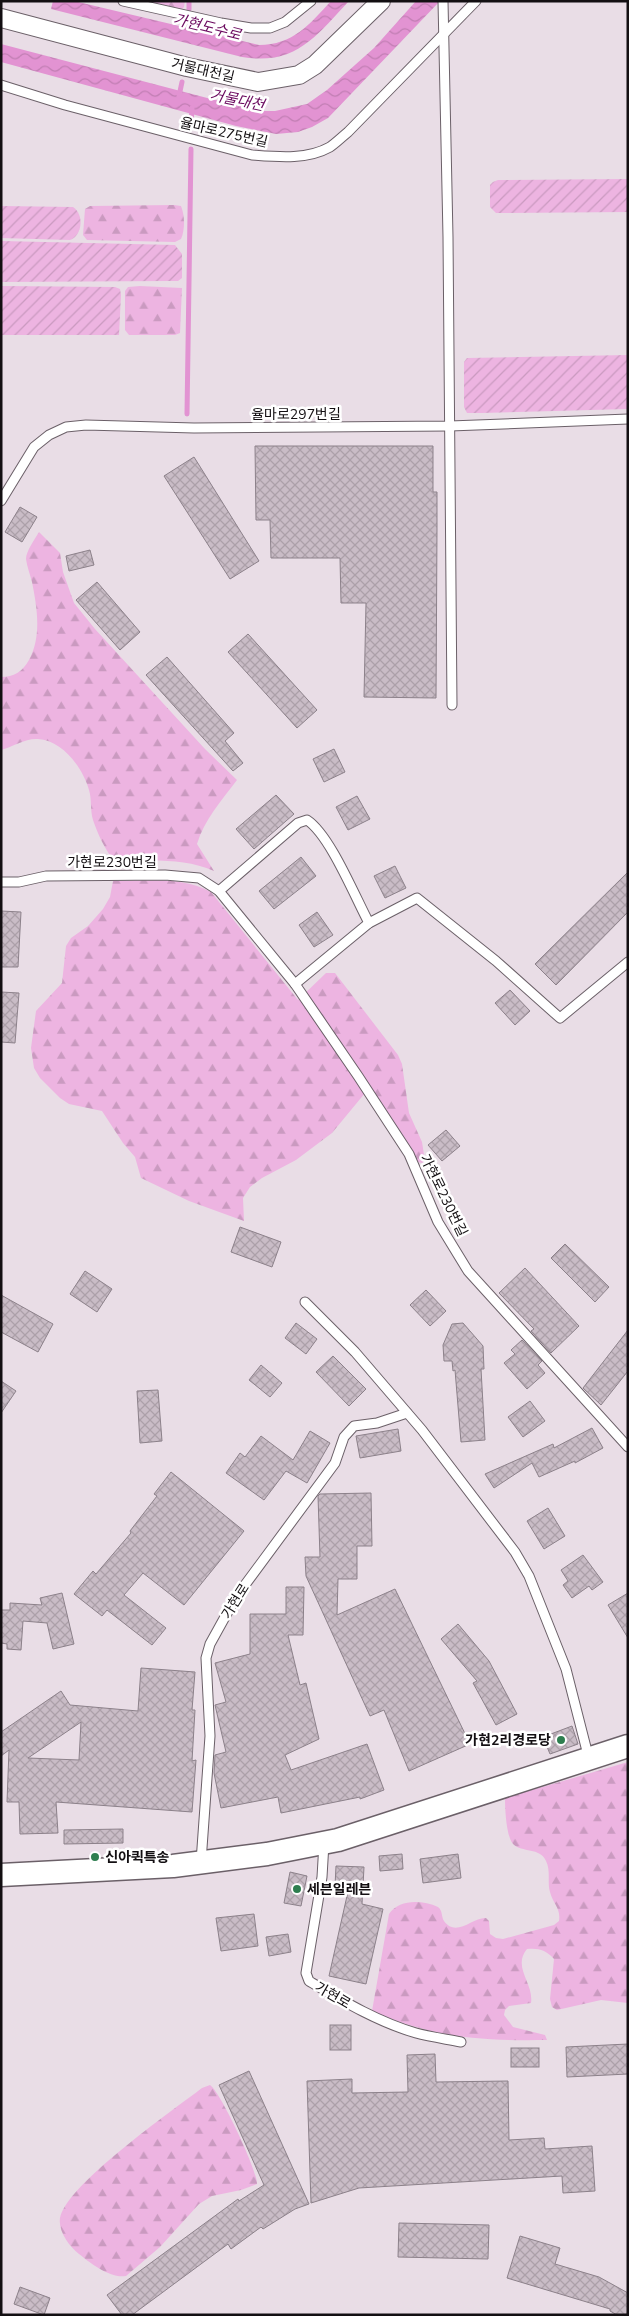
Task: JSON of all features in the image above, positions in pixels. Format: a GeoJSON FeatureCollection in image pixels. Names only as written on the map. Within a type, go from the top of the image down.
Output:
{"type":"FeatureCollection","features":[{"type":"Feature","properties":{"kind":"street","name":"거물대천길"},"geometry":{"type":"LineString","coordinates":[[1,18],[187,66],[258,82],[299,75],[316,65],[381,1]]}},
{"type":"Feature","properties":{"kind":"street"},"geometry":{"type":"LineString","coordinates":[[3,1875],[173,1866],[267,1854],[324,1843],[628,1746]]}},
{"type":"Feature","properties":{"kind":"lane"},"geometry":{"type":"LineString","coordinates":[[123,1],[221,23],[251,28],[270,28],[285,22],[311,1]]}},
{"type":"Feature","properties":{"kind":"lane"},"geometry":{"type":"LineString","coordinates":[[443,1],[450,426],[452,704]]}},
{"type":"Feature","properties":{"kind":"lane","name":"율마로275번길"},"geometry":{"type":"LineString","coordinates":[[1,85],[65,105],[252,155],[279,158],[299,156],[330,147],[348,132],[476,1]]}},
{"type":"Feature","properties":{"kind":"lane","name":"율마로297번길"},"geometry":{"type":"LineString","coordinates":[[1,501],[34,447],[49,435],[66,427],[86,425],[194,428],[450,426],[628,420]]}},
{"type":"Feature","properties":{"kind":"lane"},"geometry":{"type":"LineString","coordinates":[[219,891],[298,823],[307,820],[314,825],[329,848],[369,923]]}},
{"type":"Feature","properties":{"kind":"lane","name":"가현로230번길"},"geometry":{"type":"LineString","coordinates":[[1,882],[19,882],[46,876],[165,875],[198,878],[219,891],[295,984],[409,1154],[438,1222],[468,1271],[628,1447]]}},
{"type":"Feature","properties":{"kind":"lane"},"geometry":{"type":"LineString","coordinates":[[295,984],[369,923],[417,898],[496,961],[560,1018],[628,962]]}},
{"type":"Feature","properties":{"kind":"lane"},"geometry":{"type":"LineString","coordinates":[[305,1302],[356,1352],[407,1413],[515,1552],[529,1576],[566,1669],[589,1759]]}},
{"type":"Feature","properties":{"kind":"lane","name":"가현로"},"geometry":{"type":"LineString","coordinates":[[201,1862],[210,1736],[206,1658],[210,1644],[236,1597],[334,1463],[344,1437],[354,1426],[378,1423],[407,1413]]}},
{"type":"Feature","properties":{"kind":"lane","name":"가현로"},"geometry":{"type":"LineString","coordinates":[[324,1843],[322,1877],[306,1972],[309,1981],[365,2013],[392,2025],[417,2033],[461,2042]]}},
{"type":"Feature","properties":{"kind":"green space"},"geometry":{"type":"Polygon","coordinates":[[[144,1],[185,1],[182,9],[144,1]]]}},
{"type":"Feature","properties":{"kind":"green space"},"geometry":{"type":"Polygon","coordinates":[[[628,179],[628,212],[496,213],[490,207],[490,185],[498,180],[628,179]]]}},
{"type":"Feature","properties":{"kind":"green space"},"geometry":{"type":"Polygon","coordinates":[[[1,206],[73,207],[79,214],[80,229],[78,234],[70,240],[1,238],[1,206]]]}},
{"type":"Feature","properties":{"kind":"green space"},"geometry":{"type":"Polygon","coordinates":[[[90,206],[181,206],[184,223],[181,239],[175,242],[87,240],[83,235],[85,209],[90,206]]]}},
{"type":"Feature","properties":{"kind":"green space"},"geometry":{"type":"Polygon","coordinates":[[[1,241],[175,245],[182,254],[182,278],[178,281],[1,282],[1,241]]]}},
{"type":"Feature","properties":{"kind":"green space"},"geometry":{"type":"Polygon","coordinates":[[[1,286],[115,287],[120,289],[119,335],[1,335],[1,286]]]}},
{"type":"Feature","properties":{"kind":"green space"},"geometry":{"type":"Polygon","coordinates":[[[128,287],[182,288],[180,333],[175,335],[129,335],[125,330],[125,291],[128,287]]]}},
{"type":"Feature","properties":{"kind":"green space"},"geometry":{"type":"Polygon","coordinates":[[[628,355],[628,409],[467,413],[464,407],[464,362],[467,358],[628,355]]]}},
{"type":"Feature","properties":{"kind":"green space"},"geometry":{"type":"Polygon","coordinates":[[[39,532],[60,553],[63,572],[74,603],[95,629],[205,749],[237,780],[209,818],[197,844],[214,871],[178,862],[152,860],[114,861],[102,842],[93,820],[90,794],[82,773],[77,764],[63,750],[47,741],[33,739],[1,750],[1,677],[14,675],[24,668],[36,641],[37,611],[26,556],[39,532]]]}},
{"type":"Feature","properties":{"kind":"green space"},"geometry":{"type":"Polygon","coordinates":[[[113,881],[176,881],[211,892],[298,1000],[326,973],[335,973],[398,1055],[402,1064],[409,1113],[422,1142],[425,1161],[422,1163],[418,1162],[408,1143],[370,1087],[332,1133],[296,1160],[262,1178],[250,1187],[243,1198],[244,1221],[189,1201],[141,1178],[135,1157],[123,1143],[102,1111],[69,1104],[60,1098],[40,1078],[34,1068],[31,1048],[36,1011],[62,983],[66,946],[71,938],[88,926],[103,909],[110,897],[113,881]]]}},
{"type":"Feature","properties":{"kind":"green space"},"geometry":{"type":"Polygon","coordinates":[[[628,1762],[628,2003],[601,2000],[557,2010],[552,2007],[550,1999],[554,1959],[539,1949],[527,1949],[523,1956],[522,1969],[530,1989],[531,2003],[509,2006],[505,2010],[504,2015],[513,2027],[545,2035],[547,2040],[501,2040],[458,2036],[416,2027],[372,2011],[389,1914],[393,1909],[405,1903],[418,1902],[438,1907],[441,1910],[444,1921],[454,1928],[486,1918],[489,1921],[490,1934],[496,1938],[503,1939],[554,1925],[559,1921],[558,1909],[549,1888],[546,1861],[540,1854],[513,1844],[507,1829],[505,1798],[628,1762]]]}},
{"type":"Feature","properties":{"kind":"green space"},"geometry":{"type":"Polygon","coordinates":[[[210,2085],[222,2101],[238,2132],[257,2184],[241,2190],[212,2196],[199,2204],[160,2247],[126,2276],[107,2273],[95,2266],[75,2251],[62,2233],[60,2218],[67,2204],[100,2168],[122,2149],[202,2088],[210,2085]]]}},
{"type":"Feature","properties":{"kind":"water"},"geometry":{"type":"Polygon","coordinates":[[[53,1],[74,1],[259,45],[282,41],[300,32],[331,1],[349,1],[326,26],[303,46],[277,57],[261,59],[242,57],[51,9],[53,1]]]}},
{"type":"Feature","properties":{"kind":"water"},"geometry":{"type":"Polygon","coordinates":[[[416,1],[440,1],[328,118],[298,132],[276,134],[236,126],[1,62],[1,44],[211,99],[264,111],[275,111],[307,104],[327,90],[374,48],[416,1]]]}},
{"type":"Feature","properties":{"kind":"building"},"geometry":{"type":"Polygon","coordinates":[[[255,446],[433,446],[433,492],[437,492],[436,698],[364,697],[366,603],[341,603],[340,558],[271,558],[270,520],[256,520],[255,446]]]}},
{"type":"Feature","properties":{"kind":"building"},"geometry":{"type":"Polygon","coordinates":[[[194,457],[259,561],[230,579],[164,476],[194,457]]]}},
{"type":"Feature","properties":{"kind":"building"},"geometry":{"type":"Polygon","coordinates":[[[20,507],[37,517],[22,542],[5,532],[20,507]]]}},
{"type":"Feature","properties":{"kind":"building"},"geometry":{"type":"Polygon","coordinates":[[[90,550],[94,565],[69,571],[66,556],[90,550]]]}},
{"type":"Feature","properties":{"kind":"building"},"geometry":{"type":"Polygon","coordinates":[[[97,582],[140,632],[120,650],[76,600],[97,582]]]}},
{"type":"Feature","properties":{"kind":"building"},"geometry":{"type":"Polygon","coordinates":[[[248,634],[317,710],[297,728],[228,652],[248,634]]]}},
{"type":"Feature","properties":{"kind":"building"},"geometry":{"type":"Polygon","coordinates":[[[167,657],[234,733],[225,741],[243,763],[233,771],[146,675],[167,657]]]}},
{"type":"Feature","properties":{"kind":"building"},"geometry":{"type":"Polygon","coordinates":[[[334,749],[345,772],[324,782],[313,759],[334,749]]]}},
{"type":"Feature","properties":{"kind":"building"},"geometry":{"type":"Polygon","coordinates":[[[276,795],[294,814],[254,849],[236,829],[276,795]]]}},
{"type":"Feature","properties":{"kind":"building"},"geometry":{"type":"Polygon","coordinates":[[[357,796],[370,819],[348,830],[336,807],[357,796]]]}},
{"type":"Feature","properties":{"kind":"building"},"geometry":{"type":"Polygon","coordinates":[[[301,857],[316,876],[274,909],[259,891],[301,857]]]}},
{"type":"Feature","properties":{"kind":"building"},"geometry":{"type":"Polygon","coordinates":[[[395,866],[406,888],[385,898],[374,876],[395,866]]]}},
{"type":"Feature","properties":{"kind":"building"},"geometry":{"type":"Polygon","coordinates":[[[628,872],[628,912],[556,985],[535,964],[628,872]]]}},
{"type":"Feature","properties":{"kind":"building"},"geometry":{"type":"Polygon","coordinates":[[[1,911],[21,912],[18,967],[1,967],[1,911]]]}},
{"type":"Feature","properties":{"kind":"building"},"geometry":{"type":"Polygon","coordinates":[[[317,912],[333,935],[314,947],[299,925],[317,912]]]}},
{"type":"Feature","properties":{"kind":"building"},"geometry":{"type":"Polygon","coordinates":[[[510,990],[530,1011],[515,1025],[495,1003],[510,990]]]}},
{"type":"Feature","properties":{"kind":"building"},"geometry":{"type":"Polygon","coordinates":[[[1,992],[19,993],[15,1043],[1,1042],[1,992]]]}},
{"type":"Feature","properties":{"kind":"building"},"geometry":{"type":"Polygon","coordinates":[[[446,1130],[460,1146],[442,1161],[428,1145],[446,1130]]]}},
{"type":"Feature","properties":{"kind":"building"},"geometry":{"type":"Polygon","coordinates":[[[240,1227],[281,1242],[272,1267],[231,1252],[240,1227]]]}},
{"type":"Feature","properties":{"kind":"building"},"geometry":{"type":"Polygon","coordinates":[[[565,1244],[609,1287],[595,1302],[551,1258],[565,1244]]]}},
{"type":"Feature","properties":{"kind":"building"},"geometry":{"type":"Polygon","coordinates":[[[525,1268],[579,1326],[551,1353],[531,1331],[534,1329],[499,1293],[525,1268]]]}},
{"type":"Feature","properties":{"kind":"building"},"geometry":{"type":"Polygon","coordinates":[[[85,1271],[112,1289],[97,1312],[70,1294],[85,1271]]]}},
{"type":"Feature","properties":{"kind":"building"},"geometry":{"type":"Polygon","coordinates":[[[426,1290],[446,1311],[430,1326],[410,1305],[426,1290]]]}},
{"type":"Feature","properties":{"kind":"building"},"geometry":{"type":"Polygon","coordinates":[[[1,1295],[53,1324],[38,1352],[1,1332],[1,1295]]]}},
{"type":"Feature","properties":{"kind":"building"},"geometry":{"type":"Polygon","coordinates":[[[296,1323],[317,1339],[306,1354],[285,1338],[296,1323]]]}},
{"type":"Feature","properties":{"kind":"building"},"geometry":{"type":"Polygon","coordinates":[[[463,1323],[483,1346],[484,1369],[481,1369],[485,1440],[461,1442],[455,1370],[453,1371],[452,1361],[444,1361],[443,1345],[452,1324],[463,1323]]]}},
{"type":"Feature","properties":{"kind":"building"},"geometry":{"type":"Polygon","coordinates":[[[628,1330],[628,1371],[601,1405],[583,1388],[628,1330]]]}},
{"type":"Feature","properties":{"kind":"building"},"geometry":{"type":"Polygon","coordinates":[[[522,1340],[542,1361],[538,1365],[545,1373],[527,1389],[504,1363],[515,1354],[511,1350],[522,1340]]]}},
{"type":"Feature","properties":{"kind":"building"},"geometry":{"type":"Polygon","coordinates":[[[333,1356],[366,1389],[349,1406],[316,1372],[333,1356]]]}},
{"type":"Feature","properties":{"kind":"building"},"geometry":{"type":"Polygon","coordinates":[[[261,1365],[282,1383],[270,1397],[249,1380],[261,1365]]]}},
{"type":"Feature","properties":{"kind":"building"},"geometry":{"type":"Polygon","coordinates":[[[1,1381],[16,1391],[1,1413],[1,1381]]]}},
{"type":"Feature","properties":{"kind":"building"},"geometry":{"type":"Polygon","coordinates":[[[158,1390],[162,1441],[140,1443],[137,1391],[158,1390]]]}},
{"type":"Feature","properties":{"kind":"building"},"geometry":{"type":"Polygon","coordinates":[[[530,1401],[545,1421],[523,1437],[508,1417],[530,1401]]]}},
{"type":"Feature","properties":{"kind":"building"},"geometry":{"type":"Polygon","coordinates":[[[592,1428],[603,1448],[575,1463],[575,1461],[539,1477],[532,1463],[494,1488],[485,1474],[553,1444],[554,1448],[592,1428]]]}},
{"type":"Feature","properties":{"kind":"building"},"geometry":{"type":"Polygon","coordinates":[[[398,1429],[401,1451],[360,1458],[356,1436],[398,1429]]]}},
{"type":"Feature","properties":{"kind":"building"},"geometry":{"type":"Polygon","coordinates":[[[310,1431],[330,1443],[307,1483],[286,1471],[264,1500],[226,1473],[240,1453],[245,1457],[261,1436],[293,1460],[310,1431]]]}},
{"type":"Feature","properties":{"kind":"building"},"geometry":{"type":"Polygon","coordinates":[[[171,1472],[244,1531],[184,1605],[143,1573],[124,1595],[166,1628],[152,1645],[107,1610],[102,1616],[74,1594],[93,1571],[96,1574],[131,1533],[130,1531],[157,1496],[154,1494],[171,1472]]]}},
{"type":"Feature","properties":{"kind":"building"},"geometry":{"type":"Polygon","coordinates":[[[371,1493],[372,1546],[357,1546],[357,1579],[338,1579],[337,1615],[395,1589],[470,1744],[409,1771],[384,1710],[370,1716],[306,1576],[305,1557],[320,1557],[318,1496],[320,1494],[371,1493]]]}},
{"type":"Feature","properties":{"kind":"building"},"geometry":{"type":"Polygon","coordinates":[[[548,1508],[565,1536],[544,1549],[527,1521],[548,1508]]]}},
{"type":"Feature","properties":{"kind":"building"},"geometry":{"type":"Polygon","coordinates":[[[583,1555],[603,1582],[592,1590],[589,1586],[572,1598],[563,1585],[568,1581],[561,1570],[583,1555]]]}},
{"type":"Feature","properties":{"kind":"building"},"geometry":{"type":"Polygon","coordinates":[[[286,1587],[304,1587],[303,1635],[288,1635],[300,1685],[306,1683],[319,1739],[285,1755],[291,1770],[367,1744],[384,1790],[360,1799],[360,1797],[281,1813],[278,1797],[221,1808],[214,1773],[215,1755],[226,1752],[215,1705],[226,1702],[215,1663],[250,1654],[250,1614],[286,1614],[286,1587]]]}},
{"type":"Feature","properties":{"kind":"building"},"geometry":{"type":"Polygon","coordinates":[[[62,1593],[74,1644],[53,1649],[47,1623],[23,1621],[21,1650],[7,1649],[7,1644],[1,1643],[1,1610],[10,1610],[10,1603],[42,1605],[40,1598],[62,1593]]]}},
{"type":"Feature","properties":{"kind":"building"},"geometry":{"type":"Polygon","coordinates":[[[628,1593],[628,1638],[608,1605],[628,1593]]]}},
{"type":"Feature","properties":{"kind":"building"},"geometry":{"type":"Polygon","coordinates":[[[458,1624],[489,1661],[517,1714],[496,1725],[473,1683],[477,1681],[441,1639],[458,1624]]]}},
{"type":"Feature","properties":{"kind":"building"},"geometry":{"type":"Polygon","coordinates":[[[141,1668],[195,1672],[192,1710],[195,1710],[192,1761],[196,1760],[192,1812],[56,1802],[58,1833],[20,1834],[19,1802],[7,1802],[9,1750],[1,1756],[1,1732],[61,1691],[70,1705],[138,1711],[141,1668]],[[81,1722],[28,1758],[79,1760],[81,1722]]]}},
{"type":"Feature","properties":{"kind":"building","name":"가현2리경로당"},"geometry":{"type":"Polygon","coordinates":[[[572,1726],[578,1744],[550,1754],[543,1737],[572,1726]]]}},
{"type":"Feature","properties":{"kind":"building"},"geometry":{"type":"Polygon","coordinates":[[[123,1829],[123,1843],[64,1844],[64,1830],[123,1829]]]}},
{"type":"Feature","properties":{"kind":"building"},"geometry":{"type":"Polygon","coordinates":[[[402,1854],[403,1869],[380,1871],[379,1856],[402,1854]]]}},
{"type":"Feature","properties":{"kind":"building"},"geometry":{"type":"Polygon","coordinates":[[[458,1854],[461,1878],[423,1883],[420,1859],[458,1854]]]}},
{"type":"Feature","properties":{"kind":"building"},"geometry":{"type":"Polygon","coordinates":[[[336,1866],[364,1867],[362,1904],[383,1909],[366,1984],[329,1976],[349,1887],[335,1886],[336,1866]]]}},
{"type":"Feature","properties":{"kind":"building"},"geometry":{"type":"Polygon","coordinates":[[[290,1872],[307,1876],[301,1906],[284,1903],[290,1872]]]}},
{"type":"Feature","properties":{"kind":"building"},"geometry":{"type":"Polygon","coordinates":[[[254,1914],[258,1946],[221,1951],[216,1918],[254,1914]]]}},
{"type":"Feature","properties":{"kind":"building"},"geometry":{"type":"Polygon","coordinates":[[[288,1934],[291,1952],[269,1956],[266,1937],[288,1934]]]}},
{"type":"Feature","properties":{"kind":"building"},"geometry":{"type":"Polygon","coordinates":[[[330,2025],[351,2025],[351,2050],[330,2050],[330,2025]]]}},
{"type":"Feature","properties":{"kind":"building"},"geometry":{"type":"Polygon","coordinates":[[[628,2044],[628,2074],[567,2077],[566,2047],[628,2044]]]}},
{"type":"Feature","properties":{"kind":"building"},"geometry":{"type":"Polygon","coordinates":[[[511,2048],[539,2048],[539,2067],[511,2067],[511,2048]]]}},
{"type":"Feature","properties":{"kind":"building"},"geometry":{"type":"Polygon","coordinates":[[[435,2054],[436,2082],[508,2081],[509,2140],[544,2138],[545,2149],[592,2146],[595,2191],[563,2193],[562,2176],[359,2188],[311,2203],[307,2081],[352,2079],[352,2093],[408,2092],[407,2055],[435,2054]]]}},
{"type":"Feature","properties":{"kind":"building"},"geometry":{"type":"Polygon","coordinates":[[[249,2071],[309,2204],[295,2209],[263,2229],[261,2227],[231,2249],[228,2244],[132,2315],[122,2315],[107,2295],[238,2199],[239,2201],[264,2185],[219,2085],[249,2071]]]}},
{"type":"Feature","properties":{"kind":"building"},"geometry":{"type":"Polygon","coordinates":[[[399,2223],[489,2225],[488,2259],[398,2257],[399,2223]]]}},
{"type":"Feature","properties":{"kind":"building"},"geometry":{"type":"Polygon","coordinates":[[[520,2236],[560,2248],[555,2264],[599,2277],[628,2293],[628,2315],[617,2315],[610,2311],[610,2309],[507,2278],[520,2236]]]}},
{"type":"Feature","properties":{"kind":"building"},"geometry":{"type":"Polygon","coordinates":[[[20,2287],[50,2298],[44,2315],[14,2304],[20,2287]]]}},
{"type":"Feature","properties":{"kind":"waterway","name":"가현도수로"},"geometry":{"type":"LineString","coordinates":[[189,1],[189,9]]}},
{"type":"Feature","properties":{"kind":"waterway"},"geometry":{"type":"LineString","coordinates":[[179,96],[182,82]]}},
{"type":"Feature","properties":{"kind":"waterway"},"geometry":{"type":"LineString","coordinates":[[191,125],[192,108]]}},
{"type":"Feature","properties":{"kind":"waterway"},"geometry":{"type":"LineString","coordinates":[[187,414],[191,149]]}},
{"type":"Feature","properties":{"kind":"place","name":"가현2리경로당"},"geometry":{"type":"Point","coordinates":[561,1740]}},
{"type":"Feature","properties":{"kind":"place","name":"신아퀵특송"},"geometry":{"type":"Point","coordinates":[95,1857]}},
{"type":"Feature","properties":{"kind":"place","name":"세븐일레븐"},"geometry":{"type":"Point","coordinates":[297,1889]}},
{"type":"Feature","properties":{"kind":"water label","name":"거물대천"},"geometry":{"type":"Point","coordinates":[237,100]}}]}
